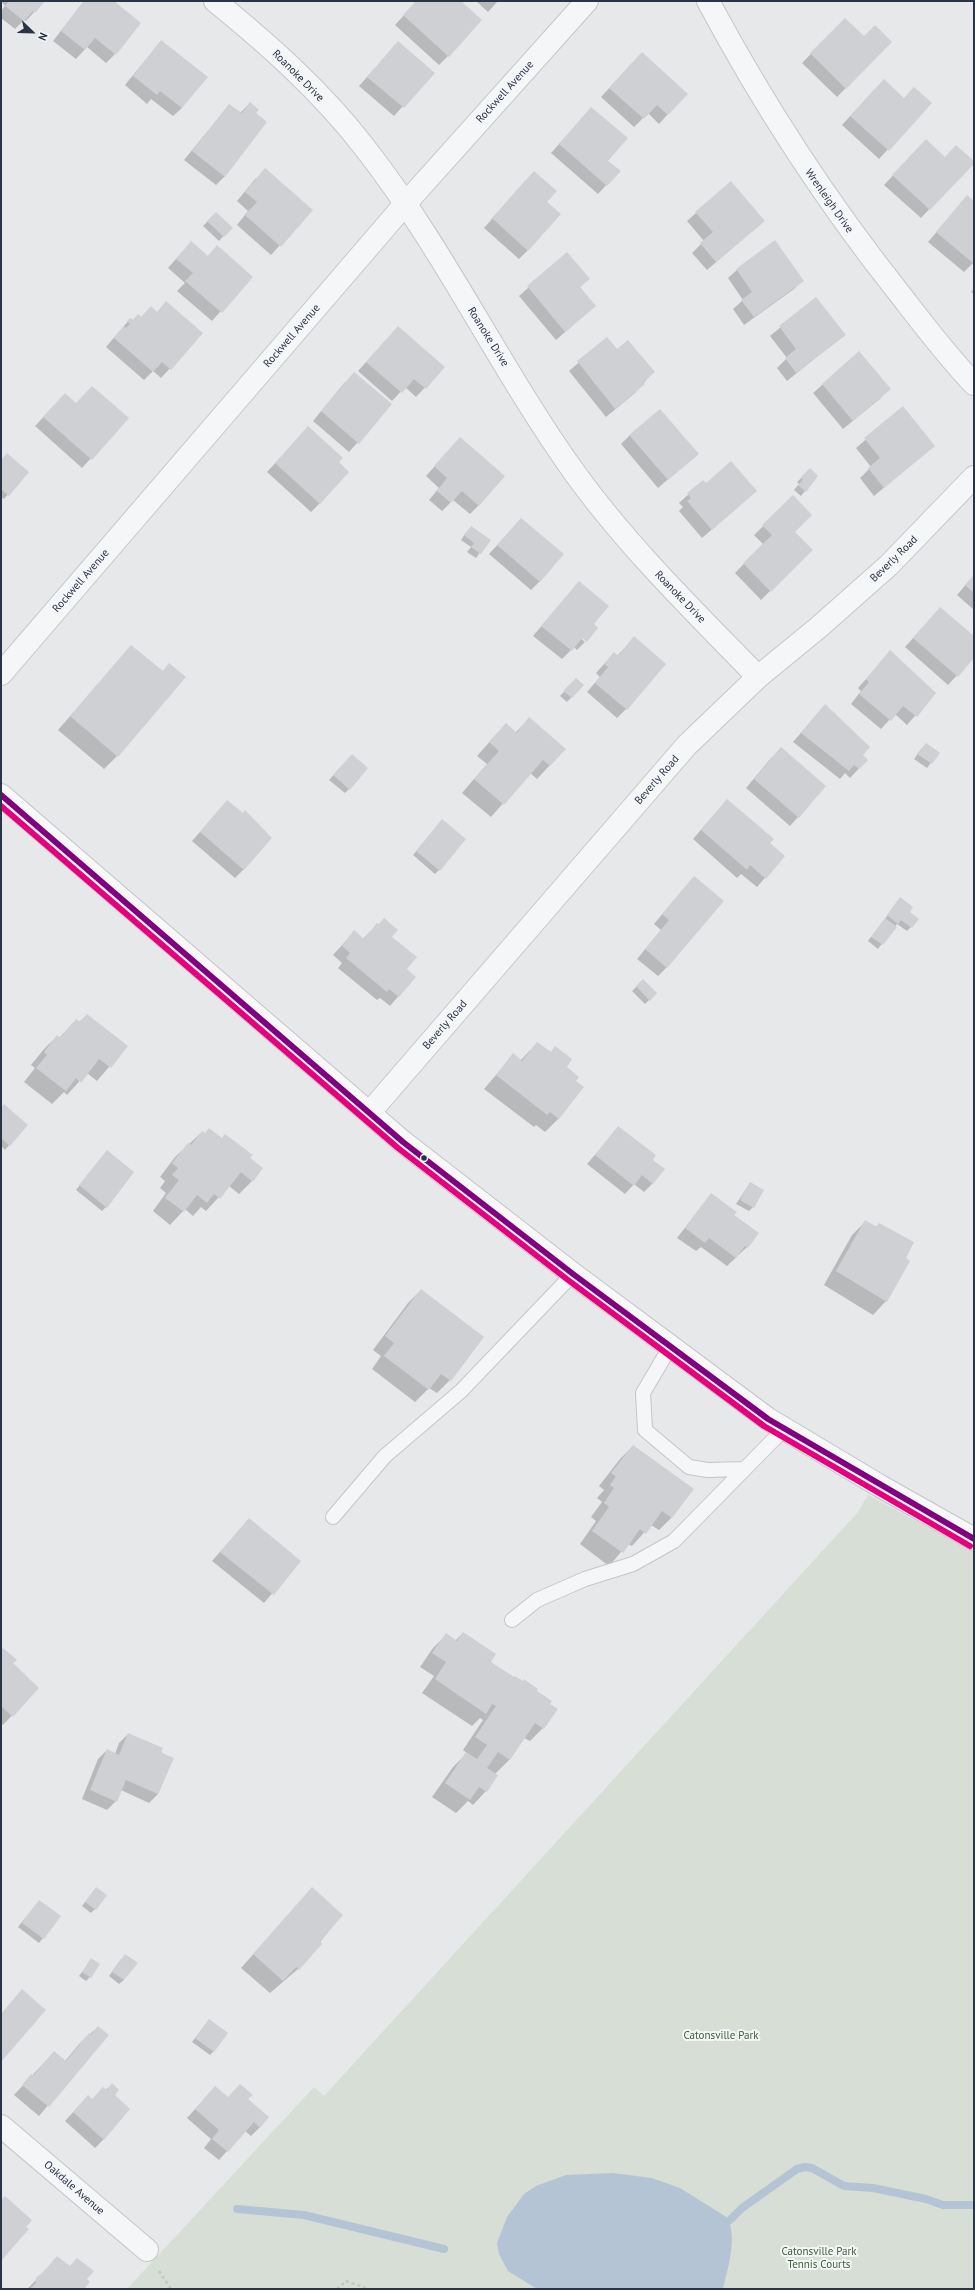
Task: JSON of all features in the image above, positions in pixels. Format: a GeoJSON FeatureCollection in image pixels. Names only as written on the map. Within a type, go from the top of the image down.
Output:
{"type":"FeatureCollection","features":[{"type":"Feature","properties":{"kind":"main road"},"geometry":{"type":"LineString","coordinates":[[1,795],[403,1142],[573,1274],[670,1347],[784,1429],[880,1486],[974,1539]]}},
{"type":"Feature","properties":{"kind":"street","name":"Roanoke Drive"},"geometry":{"type":"LineString","coordinates":[[215,1],[293,67],[364,146],[406,203],[536,415],[574,471],[616,526],[664,582],[758,677]]}},
{"type":"Feature","properties":{"kind":"street","name":"Rockwell Avenue"},"geometry":{"type":"LineString","coordinates":[[1,674],[406,203],[586,1]]}},
{"type":"Feature","properties":{"kind":"street","name":"Wrenleigh Drive"},"geometry":{"type":"LineString","coordinates":[[708,1],[738,58],[798,155],[851,233],[974,384]]}},
{"type":"Feature","properties":{"kind":"street","name":"Beverly Road"},"geometry":{"type":"LineString","coordinates":[[370,1112],[687,745],[758,677],[819,627],[889,565],[974,477]]}},
{"type":"Feature","properties":{"kind":"street","name":"Oakdale Avenue"},"geometry":{"type":"LineString","coordinates":[[1,2126],[147,2250]]}},
{"type":"Feature","properties":{"kind":"lane"},"geometry":{"type":"LineString","coordinates":[[333,1517],[385,1456],[460,1391],[573,1274]]}},
{"type":"Feature","properties":{"kind":"lane"},"geometry":{"type":"LineString","coordinates":[[670,1347],[643,1394],[645,1430],[688,1467],[708,1470],[742,1469]]}},
{"type":"Feature","properties":{"kind":"lane"},"geometry":{"type":"LineString","coordinates":[[512,1620],[537,1600],[585,1579],[633,1564],[674,1541],[742,1469],[784,1429]]}},
{"type":"Feature","properties":{"kind":"path"},"geometry":{"type":"LineString","coordinates":[[337,2289],[346,2282],[369,2289]]}},
{"type":"Feature","properties":{"kind":"green space","name":"Catonsville Park"},"geometry":{"type":"Polygon","coordinates":[[[868,1495],[974,1552],[974,2289],[127,2289],[314,2087],[324,2096],[858,1512],[868,1495]]]}},
{"type":"Feature","properties":{"kind":"water"},"geometry":{"type":"Polygon","coordinates":[[[613,2173],[652,2178],[680,2188],[728,2218],[731,2226],[732,2244],[723,2289],[537,2289],[508,2271],[499,2254],[497,2243],[507,2217],[524,2194],[536,2186],[566,2175],[613,2173]]]}},
{"type":"Feature","properties":{"kind":"building"},"geometry":{"type":"Polygon","coordinates":[[[9,1],[45,1],[35,13],[33,11],[24,21],[5,6],[9,1]]]}},
{"type":"Feature","properties":{"kind":"building"},"geometry":{"type":"Polygon","coordinates":[[[84,1],[114,1],[141,23],[116,55],[95,38],[85,50],[61,31],[84,1]]]}},
{"type":"Feature","properties":{"kind":"building"},"geometry":{"type":"Polygon","coordinates":[[[416,1],[461,1],[482,20],[449,57],[403,15],[416,1]]]}},
{"type":"Feature","properties":{"kind":"building"},"geometry":{"type":"Polygon","coordinates":[[[845,18],[864,36],[875,25],[892,42],[846,89],[810,53],[845,18]]]}},
{"type":"Feature","properties":{"kind":"building"},"geometry":{"type":"Polygon","coordinates":[[[161,40],[208,77],[182,108],[160,91],[157,95],[133,76],[161,40]]]}},
{"type":"Feature","properties":{"kind":"building"},"geometry":{"type":"Polygon","coordinates":[[[398,41],[435,73],[404,108],[367,77],[398,41]]]}},
{"type":"Feature","properties":{"kind":"building"},"geometry":{"type":"Polygon","coordinates":[[[642,52],[688,94],[668,115],[657,105],[644,119],[609,88],[642,52]]]}},
{"type":"Feature","properties":{"kind":"building"},"geometry":{"type":"Polygon","coordinates":[[[884,79],[904,98],[914,87],[932,103],[889,151],[850,116],[884,79]]]}},
{"type":"Feature","properties":{"kind":"building"},"geometry":{"type":"Polygon","coordinates":[[[250,102],[259,110],[256,113],[267,122],[225,177],[192,151],[229,104],[242,113],[250,102]]]}},
{"type":"Feature","properties":{"kind":"building"},"geometry":{"type":"Polygon","coordinates":[[[591,107],[628,138],[608,161],[621,171],[607,186],[559,144],[591,107]]]}},
{"type":"Feature","properties":{"kind":"building"},"geometry":{"type":"Polygon","coordinates":[[[926,139],[945,157],[956,145],[974,161],[974,164],[930,210],[892,175],[926,139]]]}},
{"type":"Feature","properties":{"kind":"building"},"geometry":{"type":"Polygon","coordinates":[[[265,168],[313,210],[281,247],[245,215],[257,202],[245,192],[265,168]]]}},
{"type":"Feature","properties":{"kind":"building"},"geometry":{"type":"Polygon","coordinates":[[[534,171],[557,191],[547,202],[561,214],[528,251],[492,218],[534,171]]]}},
{"type":"Feature","properties":{"kind":"building"},"geometry":{"type":"Polygon","coordinates":[[[731,181],[765,221],[716,262],[700,243],[713,232],[695,212],[731,181]]]}},
{"type":"Feature","properties":{"kind":"building"},"geometry":{"type":"Polygon","coordinates":[[[967,195],[974,201],[974,264],[936,232],[967,195]]]}},
{"type":"Feature","properties":{"kind":"building"},"geometry":{"type":"Polygon","coordinates":[[[216,212],[233,228],[224,237],[207,221],[216,212]]]}},
{"type":"Feature","properties":{"kind":"building"},"geometry":{"type":"Polygon","coordinates":[[[775,240],[804,281],[754,317],[741,300],[752,292],[736,269],[775,240]]]}},
{"type":"Feature","properties":{"kind":"building"},"geometry":{"type":"Polygon","coordinates":[[[191,241],[208,256],[217,245],[253,277],[222,313],[185,281],[193,273],[176,259],[191,241]]]}},
{"type":"Feature","properties":{"kind":"building"},"geometry":{"type":"Polygon","coordinates":[[[567,252],[590,279],[580,287],[596,306],[565,332],[527,286],[567,252]]]}},
{"type":"Feature","properties":{"kind":"building"},"geometry":{"type":"Polygon","coordinates":[[[816,297],[846,335],[796,373],[785,358],[796,349],[779,326],[816,297]]]}},
{"type":"Feature","properties":{"kind":"building"},"geometry":{"type":"Polygon","coordinates":[[[166,301],[203,333],[171,370],[162,362],[153,372],[114,338],[124,326],[126,328],[130,324],[127,321],[130,318],[133,320],[138,314],[141,317],[151,306],[157,312],[166,301]]]}},
{"type":"Feature","properties":{"kind":"building"},"geometry":{"type":"Polygon","coordinates":[[[398,326],[445,367],[426,389],[414,379],[402,393],[366,362],[398,326]]]}},
{"type":"Feature","properties":{"kind":"building"},"geometry":{"type":"Polygon","coordinates":[[[607,337],[617,349],[628,340],[655,372],[643,382],[645,384],[615,409],[577,361],[607,337]]]}},
{"type":"Feature","properties":{"kind":"building"},"geometry":{"type":"Polygon","coordinates":[[[859,351],[891,389],[853,421],[822,384],[859,351]]]}},
{"type":"Feature","properties":{"kind":"building"},"geometry":{"type":"Polygon","coordinates":[[[354,372],[392,404],[359,444],[321,411],[354,372]]]}},
{"type":"Feature","properties":{"kind":"building"},"geometry":{"type":"Polygon","coordinates":[[[92,386],[129,418],[92,460],[43,417],[65,393],[76,403],[92,386]]]}},
{"type":"Feature","properties":{"kind":"building"},"geometry":{"type":"Polygon","coordinates":[[[903,406],[935,446],[884,488],[868,468],[880,458],[864,438],[903,406]]]}},
{"type":"Feature","properties":{"kind":"building"},"geometry":{"type":"Polygon","coordinates":[[[660,409],[699,454],[668,480],[629,435],[660,409]]]}},
{"type":"Feature","properties":{"kind":"building"},"geometry":{"type":"Polygon","coordinates":[[[308,426],[343,458],[339,462],[349,472],[320,504],[275,463],[308,426]]]}},
{"type":"Feature","properties":{"kind":"building"},"geometry":{"type":"Polygon","coordinates":[[[460,437],[505,476],[479,506],[462,491],[451,503],[437,491],[447,478],[434,466],[460,437]]]}},
{"type":"Feature","properties":{"kind":"building"},"geometry":{"type":"Polygon","coordinates":[[[7,453],[29,472],[9,496],[1,489],[1,460],[7,453]]]}},
{"type":"Feature","properties":{"kind":"building"},"geometry":{"type":"Polygon","coordinates":[[[731,461],[757,491],[712,530],[687,501],[691,498],[687,493],[703,480],[706,483],[731,461]]]}},
{"type":"Feature","properties":{"kind":"building"},"geometry":{"type":"Polygon","coordinates":[[[810,468],[818,476],[806,492],[798,485],[803,480],[801,477],[810,468]]]}},
{"type":"Feature","properties":{"kind":"building"},"geometry":{"type":"Polygon","coordinates":[[[793,495],[812,515],[795,532],[813,550],[771,592],[743,563],[772,535],[762,525],[793,495]]]}},
{"type":"Feature","properties":{"kind":"building"},"geometry":{"type":"Polygon","coordinates":[[[521,518],[564,554],[540,582],[497,545],[521,518]]]}},
{"type":"Feature","properties":{"kind":"building"},"geometry":{"type":"Polygon","coordinates":[[[471,526],[491,540],[481,554],[471,547],[474,543],[464,535],[471,526]]]}},
{"type":"Feature","properties":{"kind":"building"},"geometry":{"type":"Polygon","coordinates":[[[974,575],[974,593],[965,585],[974,575]]]}},
{"type":"Feature","properties":{"kind":"building"},"geometry":{"type":"Polygon","coordinates":[[[579,581],[609,606],[594,624],[598,628],[587,642],[582,638],[572,651],[541,626],[579,581]]]}},
{"type":"Feature","properties":{"kind":"building"},"geometry":{"type":"Polygon","coordinates":[[[940,607],[974,636],[974,658],[958,677],[913,638],[940,607]]]}},
{"type":"Feature","properties":{"kind":"building"},"geometry":{"type":"Polygon","coordinates":[[[634,636],[666,664],[627,710],[595,683],[608,667],[604,664],[614,652],[618,656],[634,636]]]}},
{"type":"Feature","properties":{"kind":"building"},"geometry":{"type":"Polygon","coordinates":[[[131,645],[163,671],[169,663],[186,677],[118,757],[70,716],[131,645]]]}},
{"type":"Feature","properties":{"kind":"building"},"geometry":{"type":"Polygon","coordinates":[[[890,650],[936,693],[917,717],[903,706],[891,721],[859,694],[869,682],[866,679],[890,650]]]}},
{"type":"Feature","properties":{"kind":"building"},"geometry":{"type":"Polygon","coordinates":[[[576,678],[584,685],[572,698],[563,691],[576,678]]]}},
{"type":"Feature","properties":{"kind":"building"},"geometry":{"type":"Polygon","coordinates":[[[825,704],[870,747],[863,755],[868,760],[859,769],[854,765],[849,771],[801,733],[825,704]]]}},
{"type":"Feature","properties":{"kind":"building"},"geometry":{"type":"Polygon","coordinates":[[[529,717],[566,749],[550,766],[543,760],[504,805],[474,779],[499,751],[489,742],[506,723],[517,733],[529,717]]]}},
{"type":"Feature","properties":{"kind":"building"},"geometry":{"type":"Polygon","coordinates":[[[926,743],[940,753],[932,764],[917,754],[926,743]]]}},
{"type":"Feature","properties":{"kind":"building"},"geometry":{"type":"Polygon","coordinates":[[[781,747],[826,786],[799,818],[754,779],[781,747]]]}},
{"type":"Feature","properties":{"kind":"building"},"geometry":{"type":"Polygon","coordinates":[[[352,754],[368,768],[350,790],[333,775],[352,754]]]}},
{"type":"Feature","properties":{"kind":"building"},"geometry":{"type":"Polygon","coordinates":[[[727,799],[774,839],[770,843],[785,856],[766,879],[750,865],[747,870],[701,830],[727,799]]]}},
{"type":"Feature","properties":{"kind":"building"},"geometry":{"type":"Polygon","coordinates":[[[227,800],[243,813],[245,810],[272,838],[244,870],[200,832],[227,800]]]}},
{"type":"Feature","properties":{"kind":"building"},"geometry":{"type":"Polygon","coordinates":[[[442,819],[466,839],[440,871],[416,851],[442,819]]]}},
{"type":"Feature","properties":{"kind":"building"},"geometry":{"type":"Polygon","coordinates":[[[694,876],[724,901],[667,968],[645,949],[669,920],[662,914],[694,876]]]}},
{"type":"Feature","properties":{"kind":"building"},"geometry":{"type":"Polygon","coordinates":[[[900,897],[913,907],[910,912],[919,919],[912,928],[901,920],[898,924],[887,915],[900,897]]]}},
{"type":"Feature","properties":{"kind":"building"},"geometry":{"type":"Polygon","coordinates":[[[384,918],[398,930],[392,937],[417,957],[407,969],[416,977],[399,997],[389,989],[387,992],[346,958],[350,953],[342,946],[354,930],[364,939],[377,923],[379,924],[384,918]]]}},
{"type":"Feature","properties":{"kind":"building"},"geometry":{"type":"Polygon","coordinates":[[[885,918],[897,927],[883,945],[871,937],[885,918]]]}},
{"type":"Feature","properties":{"kind":"building"},"geometry":{"type":"Polygon","coordinates":[[[643,979],[657,993],[650,1001],[636,986],[643,979]]]}},
{"type":"Feature","properties":{"kind":"building"},"geometry":{"type":"Polygon","coordinates":[[[87,1014],[128,1046],[111,1068],[99,1059],[81,1083],[76,1078],[66,1091],[36,1068],[47,1055],[44,1052],[57,1035],[60,1038],[76,1019],[80,1022],[87,1014]]]}},
{"type":"Feature","properties":{"kind":"building"},"geometry":{"type":"Polygon","coordinates":[[[537,1042],[551,1052],[555,1046],[572,1059],[567,1067],[579,1077],[576,1081],[584,1087],[559,1119],[550,1112],[547,1115],[496,1075],[513,1053],[522,1061],[537,1042]]]}},
{"type":"Feature","properties":{"kind":"building"},"geometry":{"type":"Polygon","coordinates":[[[4,1104],[28,1125],[10,1146],[1,1138],[1,1107],[4,1104]]]}},
{"type":"Feature","properties":{"kind":"building"},"geometry":{"type":"Polygon","coordinates":[[[618,1126],[656,1155],[653,1160],[665,1169],[653,1184],[642,1175],[634,1186],[595,1155],[618,1126]]]}},
{"type":"Feature","properties":{"kind":"building"},"geometry":{"type":"Polygon","coordinates":[[[209,1128],[222,1138],[225,1134],[253,1155],[250,1158],[263,1168],[253,1182],[241,1172],[220,1199],[214,1194],[207,1203],[197,1195],[184,1212],[165,1198],[179,1180],[172,1175],[178,1168],[172,1163],[188,1143],[191,1145],[202,1131],[205,1133],[209,1128]]]}},
{"type":"Feature","properties":{"kind":"building"},"geometry":{"type":"Polygon","coordinates":[[[107,1150],[134,1172],[107,1208],[79,1185],[107,1150]]]}},
{"type":"Feature","properties":{"kind":"building"},"geometry":{"type":"Polygon","coordinates":[[[750,1182],[764,1190],[754,1208],[740,1200],[750,1182]]]}},
{"type":"Feature","properties":{"kind":"building"},"geometry":{"type":"Polygon","coordinates":[[[711,1193],[737,1212],[734,1215],[759,1233],[748,1248],[745,1246],[736,1258],[709,1238],[705,1243],[685,1228],[711,1193]]]}},
{"type":"Feature","properties":{"kind":"building"},"geometry":{"type":"Polygon","coordinates":[[[865,1220],[877,1227],[879,1223],[914,1242],[906,1258],[910,1261],[887,1302],[836,1271],[865,1220]]]}},
{"type":"Feature","properties":{"kind":"building"},"geometry":{"type":"Polygon","coordinates":[[[421,1289],[484,1337],[451,1381],[441,1374],[429,1390],[384,1356],[394,1343],[385,1336],[421,1289]]]}},
{"type":"Feature","properties":{"kind":"building"},"geometry":{"type":"Polygon","coordinates":[[[633,1445],[694,1489],[672,1518],[662,1511],[646,1534],[640,1529],[623,1553],[592,1531],[609,1507],[604,1503],[614,1488],[610,1485],[616,1476],[611,1473],[633,1445]]]}},
{"type":"Feature","properties":{"kind":"building"},"geometry":{"type":"Polygon","coordinates":[[[249,1518],[301,1561],[274,1595],[220,1552],[249,1518]]]}},
{"type":"Feature","properties":{"kind":"building"},"geometry":{"type":"Polygon","coordinates":[[[463,1632],[496,1654],[491,1662],[514,1677],[515,1676],[523,1681],[524,1679],[538,1689],[537,1691],[552,1701],[550,1704],[558,1709],[544,1729],[535,1723],[510,1760],[498,1752],[487,1768],[498,1775],[487,1792],[479,1787],[470,1800],[445,1783],[466,1752],[477,1759],[487,1745],[475,1737],[496,1706],[492,1704],[486,1714],[435,1679],[446,1662],[432,1653],[446,1633],[457,1641],[463,1632]]]}},
{"type":"Feature","properties":{"kind":"building"},"geometry":{"type":"Polygon","coordinates":[[[3,1648],[17,1660],[13,1663],[39,1688],[13,1717],[1,1706],[1,1651],[3,1648]]]}},
{"type":"Feature","properties":{"kind":"building"},"geometry":{"type":"Polygon","coordinates":[[[128,1733],[163,1748],[161,1753],[174,1758],[158,1794],[126,1780],[117,1802],[90,1790],[107,1749],[119,1755],[128,1733]]]}},
{"type":"Feature","properties":{"kind":"building"},"geometry":{"type":"Polygon","coordinates":[[[96,1887],[107,1895],[96,1910],[85,1902],[96,1887]]]}},
{"type":"Feature","properties":{"kind":"building"},"geometry":{"type":"Polygon","coordinates":[[[312,1887],[343,1915],[320,1941],[322,1944],[299,1970],[296,1967],[283,1981],[253,1954],[312,1887]]]}},
{"type":"Feature","properties":{"kind":"building"},"geometry":{"type":"Polygon","coordinates":[[[39,1900],[61,1916],[44,1939],[22,1923],[39,1900]]]}},
{"type":"Feature","properties":{"kind":"building"},"geometry":{"type":"Polygon","coordinates":[[[125,1954],[138,1963],[124,1980],[112,1972],[125,1954]]]}},
{"type":"Feature","properties":{"kind":"building"},"geometry":{"type":"Polygon","coordinates":[[[91,1958],[100,1964],[91,1978],[82,1972],[91,1958]]]}},
{"type":"Feature","properties":{"kind":"building"},"geometry":{"type":"Polygon","coordinates":[[[22,1989],[46,2010],[1,2062],[1,2014],[22,1989]]]}},
{"type":"Feature","properties":{"kind":"building"},"geometry":{"type":"Polygon","coordinates":[[[209,2019],[228,2033],[214,2052],[195,2038],[209,2019]]]}},
{"type":"Feature","properties":{"kind":"building"},"geometry":{"type":"Polygon","coordinates":[[[98,2026],[109,2035],[49,2107],[22,2085],[31,2074],[33,2076],[54,2051],[66,2061],[89,2033],[91,2035],[98,2026]]]}},
{"type":"Feature","properties":{"kind":"building"},"geometry":{"type":"Polygon","coordinates":[[[112,2083],[119,2090],[115,2095],[130,2109],[104,2140],[73,2112],[88,2095],[92,2099],[103,2087],[107,2090],[112,2083]]]}},
{"type":"Feature","properties":{"kind":"building"},"geometry":{"type":"Polygon","coordinates":[[[240,2084],[253,2095],[248,2099],[269,2117],[260,2128],[254,2122],[228,2152],[212,2139],[219,2130],[195,2109],[215,2086],[228,2097],[240,2084]]]}},
{"type":"Feature","properties":{"kind":"building"},"geometry":{"type":"Polygon","coordinates":[[[5,2196],[32,2220],[26,2227],[29,2229],[1,2261],[1,2200],[5,2196]]]}},
{"type":"Feature","properties":{"kind":"building"},"geometry":{"type":"Polygon","coordinates":[[[57,2256],[70,2266],[77,2258],[94,2271],[87,2279],[90,2282],[84,2289],[30,2289],[36,2283],[36,2278],[57,2256]]]}},
{"type":"Feature","properties":{"kind":"waterway"},"geometry":{"type":"LineString","coordinates":[[730,2220],[742,2208],[797,2169],[805,2167],[812,2168],[844,2186],[873,2188],[926,2199],[943,2205],[974,2205]]}},
{"type":"Feature","properties":{"kind":"waterway"},"geometry":{"type":"LineString","coordinates":[[237,2209],[304,2215],[444,2249]]}},
{"type":"Feature","properties":{"kind":"transit line"},"geometry":{"type":"LineString","coordinates":[[1,795],[403,1142],[573,1274],[768,1419],[974,1539]]}},
{"type":"Feature","properties":{"kind":"transit line"},"geometry":{"type":"LineString","coordinates":[[1,806],[398,1148],[568,1280],[764,1426],[970,1546]]}},
{"type":"Feature","properties":{"kind":"park label","name":"Catonsville Park Tennis Courts"},"geometry":{"type":"Point","coordinates":[819,2258]}}]}
